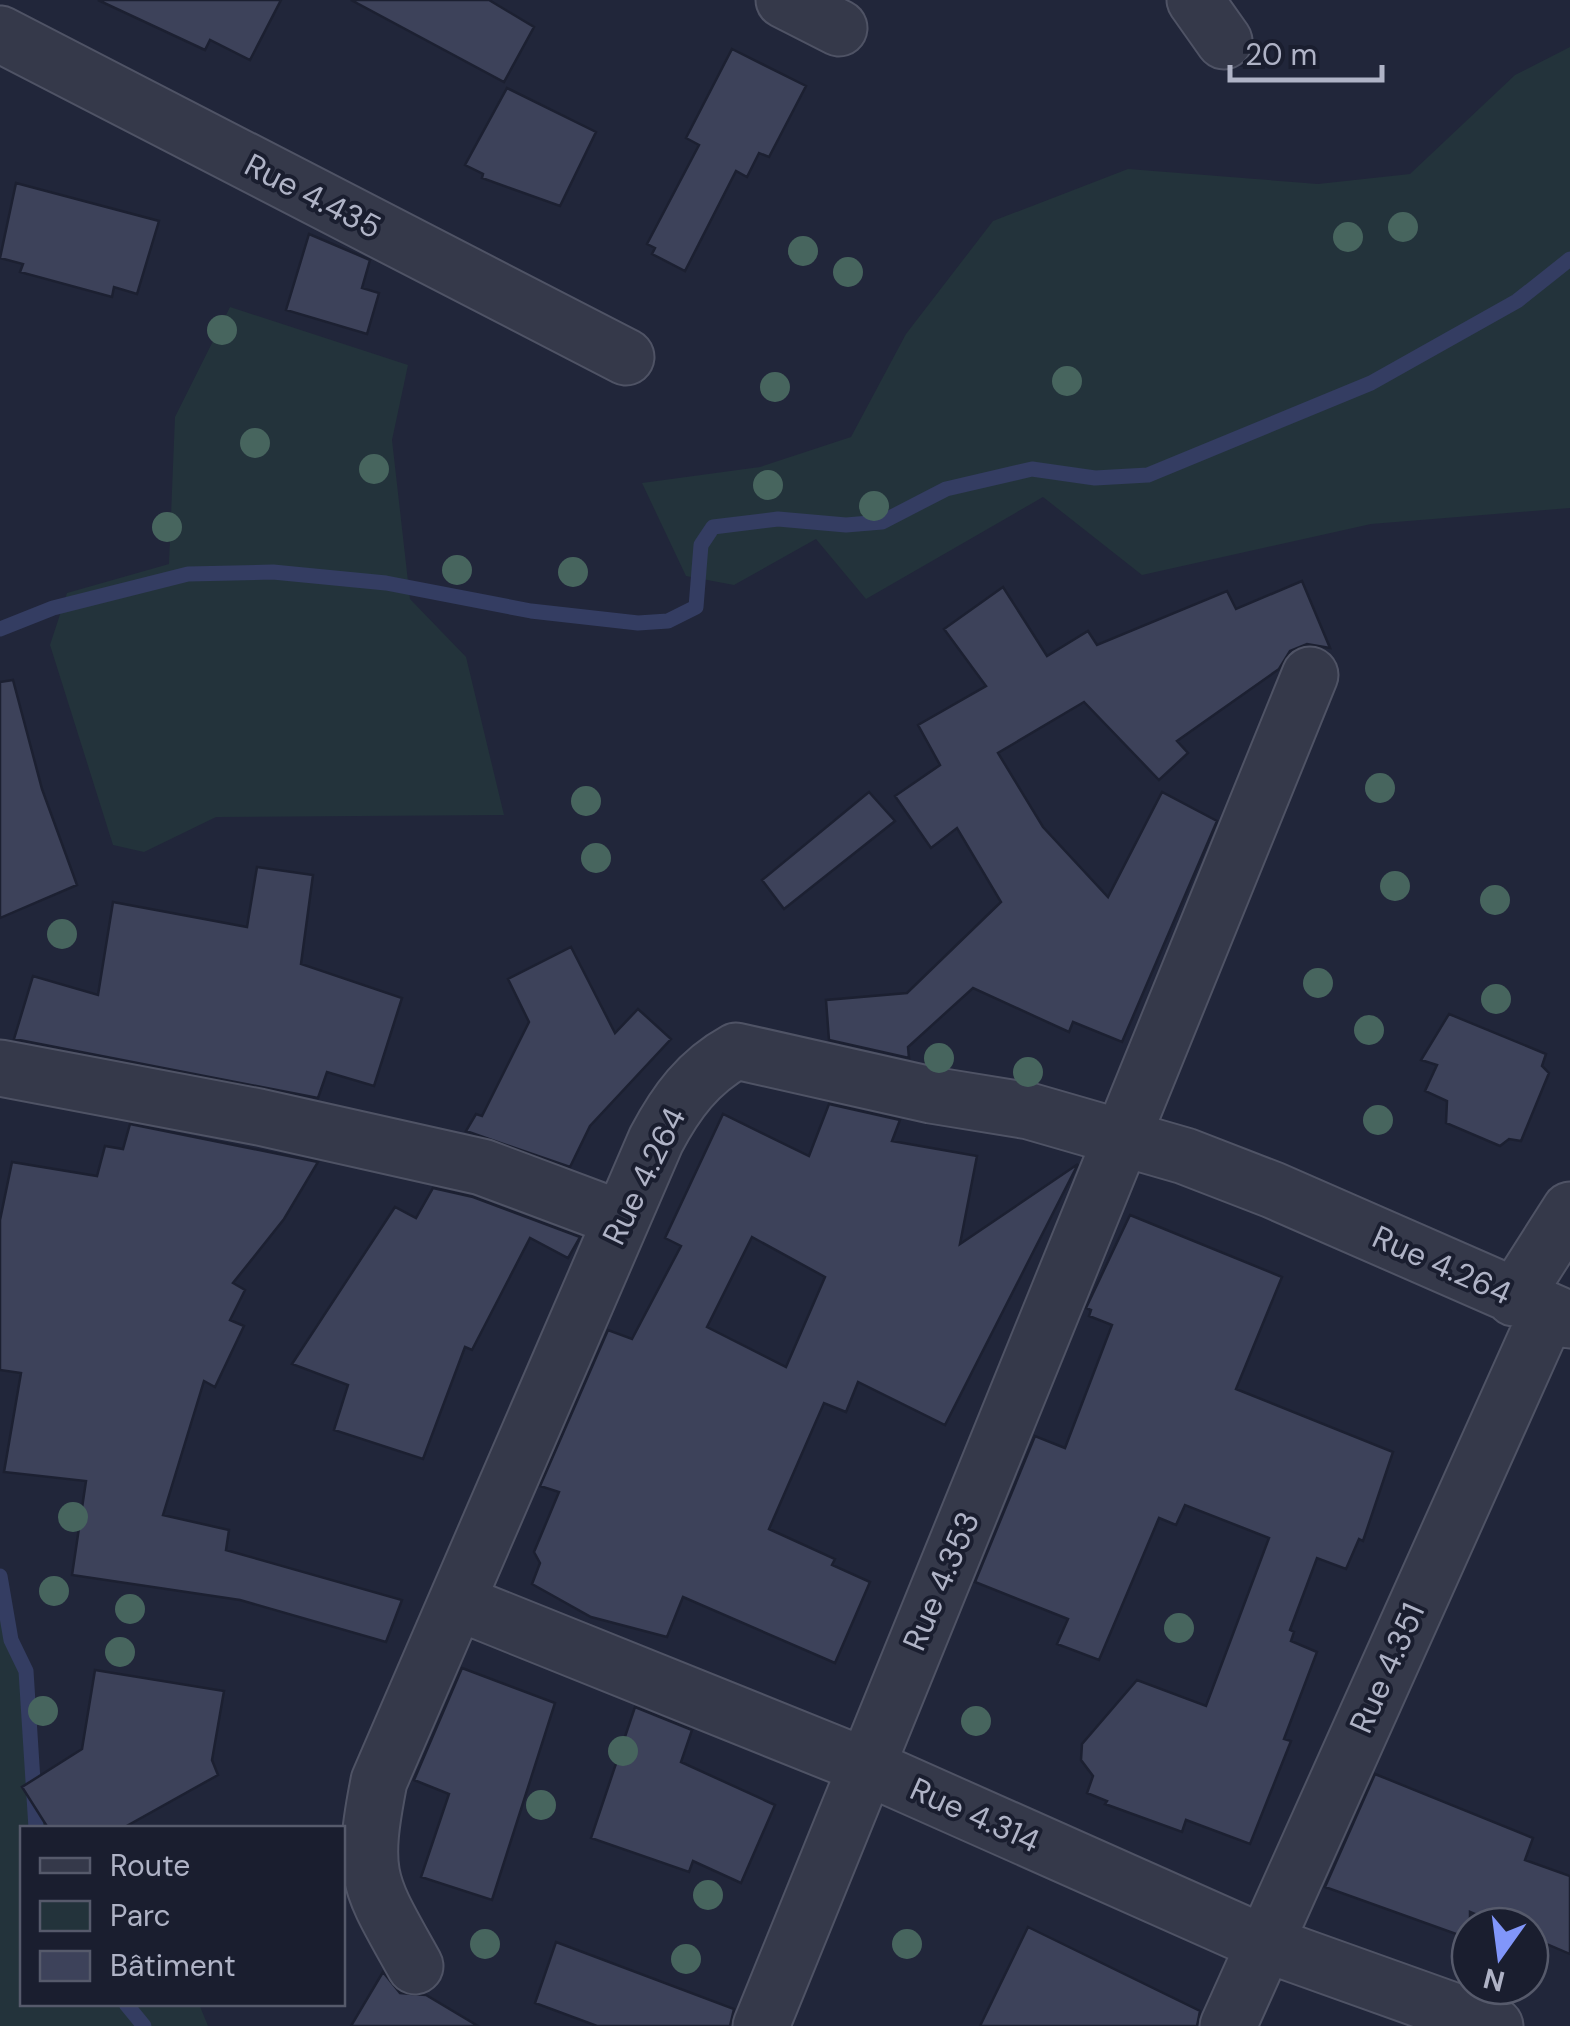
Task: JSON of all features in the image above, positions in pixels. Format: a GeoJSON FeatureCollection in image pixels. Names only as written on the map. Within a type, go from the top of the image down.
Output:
{"type":"FeatureCollection","features":[{"type":"Feature","properties":{"kind":"street"},"geometry":{"type":"LineString","coordinates":[[784,0],[838,28]]}},
{"type":"Feature","properties":{"kind":"street","name":"Rue 4.435"},"geometry":{"type":"LineString","coordinates":[[0,34],[626,358]]}},
{"type":"Feature","properties":{"kind":"street","name":"Rue 4.353"},"geometry":{"type":"LineString","coordinates":[[762,2026],[864,1766],[1125,1138],[1310,675]]}},
{"type":"Feature","properties":{"kind":"street","name":"Rue 4.264"},"geometry":{"type":"LineString","coordinates":[[416,1966],[372,1888],[366,1844],[379,1781],[670,1114],[710,1066],[736,1051],[931,1096],[1029,1111],[1125,1138],[1273,1190],[1544,1310]]}},
{"type":"Feature","properties":{"kind":"street"},"geometry":{"type":"LineString","coordinates":[[0,1068],[258,1117],[482,1167],[621,1220]]}},
{"type":"Feature","properties":{"kind":"street","name":"Rue 4.351"},"geometry":{"type":"LineString","coordinates":[[1228,2026],[1544,1310],[1570,1210]]}},
{"type":"Feature","properties":{"kind":"street","name":"Rue 4.314"},"geometry":{"type":"LineString","coordinates":[[456,1602],[864,1766],[1263,1943],[1495,2026]]}},
{"type":"Feature","properties":{"kind":"green space"},"geometry":{"type":"Polygon","coordinates":[[[1570,47],[1570,508],[1371,524],[1142,575],[1043,497],[866,599],[816,539],[734,585],[686,576],[642,483],[760,467],[851,437],[906,334],[993,221],[1128,169],[1318,184],[1410,174],[1515,75],[1570,47]]]}},
{"type":"Feature","properties":{"kind":"green space"},"geometry":{"type":"Polygon","coordinates":[[[230,307],[408,365],[392,440],[410,599],[466,657],[504,815],[216,817],[144,852],[113,845],[50,645],[67,593],[169,564],[175,417],[230,307]]]}},
{"type":"Feature","properties":{"kind":"green space"},"geometry":{"type":"Polygon","coordinates":[[[0,1597],[17,1665],[26,1671],[33,1790],[54,1826],[20,1826],[20,2006],[200,2006],[208,2026],[0,2026],[0,1597]]]}},
{"type":"Feature","properties":{"kind":"building"},"geometry":{"type":"Polygon","coordinates":[[[98,0],[281,0],[250,60],[210,40],[205,50],[98,0]]]}},
{"type":"Feature","properties":{"kind":"building"},"geometry":{"type":"Polygon","coordinates":[[[351,0],[489,0],[534,27],[504,82],[351,0]]]}},
{"type":"Feature","properties":{"kind":"building"},"geometry":{"type":"Polygon","coordinates":[[[732,49],[806,86],[769,157],[759,153],[747,177],[736,171],[685,271],[652,254],[655,248],[647,244],[699,145],[686,138],[732,49]]]}},
{"type":"Feature","properties":{"kind":"building"},"geometry":{"type":"Polygon","coordinates":[[[507,88],[596,132],[560,206],[482,178],[483,174],[465,165],[507,88]]]}},
{"type":"Feature","properties":{"kind":"building"},"geometry":{"type":"Polygon","coordinates":[[[16,183],[159,221],[137,294],[114,287],[112,297],[20,272],[23,264],[0,258],[16,183]]]}},
{"type":"Feature","properties":{"kind":"building"},"geometry":{"type":"Polygon","coordinates":[[[309,234],[370,260],[362,288],[379,293],[367,334],[286,310],[309,234]]]}},
{"type":"Feature","properties":{"kind":"building"},"geometry":{"type":"Polygon","coordinates":[[[1302,581],[1330,648],[1307,644],[1290,651],[1279,669],[1177,741],[1188,753],[1159,780],[1084,702],[998,753],[1043,827],[1108,897],[1162,792],[1217,821],[1122,1042],[1073,1022],[1069,1032],[973,988],[908,1047],[909,1058],[829,1040],[826,1000],[907,993],[1001,902],[957,828],[931,848],[895,796],[940,765],[918,725],[986,686],[944,629],[1003,587],[1047,656],[1088,631],[1097,645],[1227,591],[1236,609],[1302,581]]]}},
{"type":"Feature","properties":{"kind":"building"},"geometry":{"type":"Polygon","coordinates":[[[13,680],[42,789],[77,885],[0,918],[0,682],[13,680]]]}},
{"type":"Feature","properties":{"kind":"building"},"geometry":{"type":"Polygon","coordinates":[[[869,792],[895,821],[784,909],[762,880],[869,792]]]}},
{"type":"Feature","properties":{"kind":"building"},"geometry":{"type":"Polygon","coordinates":[[[257,867],[313,875],[301,964],[402,998],[374,1086],[327,1072],[318,1098],[14,1039],[33,976],[98,995],[113,902],[247,927],[257,867]]]}},
{"type":"Feature","properties":{"kind":"building"},"geometry":{"type":"Polygon","coordinates":[[[571,947],[615,1033],[638,1009],[671,1039],[590,1126],[570,1167],[466,1131],[476,1114],[482,1116],[529,1022],[508,979],[571,947]]]}},
{"type":"Feature","properties":{"kind":"building"},"geometry":{"type":"Polygon","coordinates":[[[1449,1014],[1546,1054],[1542,1066],[1549,1073],[1521,1141],[1509,1139],[1500,1146],[1446,1123],[1447,1101],[1425,1091],[1437,1065],[1421,1060],[1449,1014]]]}},
{"type":"Feature","properties":{"kind":"building"},"geometry":{"type":"Polygon","coordinates":[[[829,1104],[900,1120],[892,1141],[977,1156],[960,1244],[1078,1164],[945,1425],[858,1382],[846,1412],[824,1403],[769,1529],[835,1559],[832,1565],[870,1582],[835,1663],[683,1597],[667,1637],[591,1617],[532,1584],[540,1563],[534,1552],[559,1492],[540,1486],[608,1330],[632,1339],[681,1246],[665,1238],[723,1114],[809,1156],[829,1104]],[[752,1237],[707,1327],[786,1367],[825,1277],[752,1237]]]}},
{"type":"Feature","properties":{"kind":"building"},"geometry":{"type":"Polygon","coordinates":[[[130,1124],[318,1162],[284,1219],[233,1283],[245,1290],[230,1320],[244,1326],[215,1387],[204,1381],[163,1515],[229,1530],[226,1550],[402,1600],[386,1642],[240,1600],[72,1575],[86,1481],[4,1472],[21,1373],[0,1370],[0,1220],[12,1162],[97,1176],[105,1146],[123,1149],[130,1124]]]}},
{"type":"Feature","properties":{"kind":"building"},"geometry":{"type":"Polygon","coordinates":[[[433,1188],[473,1197],[580,1237],[568,1258],[530,1238],[472,1350],[465,1347],[423,1459],[334,1430],[348,1385],[292,1364],[395,1207],[416,1218],[433,1188]]]}},
{"type":"Feature","properties":{"kind":"building"},"geometry":{"type":"Polygon","coordinates":[[[1130,1215],[1282,1277],[1236,1389],[1393,1452],[1363,1541],[1359,1539],[1346,1569],[1317,1558],[1290,1630],[1294,1632],[1291,1641],[1317,1652],[1284,1739],[1291,1741],[1250,1844],[1186,1820],[1182,1832],[1105,1804],[1107,1801],[1087,1793],[1093,1776],[1081,1760],[1082,1744],[1137,1680],[1206,1706],[1269,1538],[1185,1505],[1176,1525],[1159,1518],[1099,1660],[1057,1644],[1068,1619],[975,1582],[1035,1436],[1065,1448],[1112,1325],[1089,1316],[1091,1310],[1086,1308],[1130,1215]]]}},
{"type":"Feature","properties":{"kind":"building"},"geometry":{"type":"Polygon","coordinates":[[[462,1668],[555,1703],[492,1900],[421,1877],[449,1794],[414,1780],[462,1668]]]}},
{"type":"Feature","properties":{"kind":"building"},"geometry":{"type":"Polygon","coordinates":[[[95,1670],[224,1691],[212,1760],[218,1775],[127,1826],[47,1826],[22,1787],[82,1749],[95,1670]]]}},
{"type":"Feature","properties":{"kind":"building"},"geometry":{"type":"Polygon","coordinates":[[[635,1707],[692,1730],[681,1762],[775,1805],[741,1883],[693,1861],[689,1872],[591,1838],[635,1707]]]}},
{"type":"Feature","properties":{"kind":"building"},"geometry":{"type":"Polygon","coordinates":[[[1375,1774],[1533,1838],[1525,1860],[1570,1876],[1570,1954],[1550,1946],[1550,1906],[1450,1906],[1450,1932],[1325,1887],[1375,1774]]]}},
{"type":"Feature","properties":{"kind":"building"},"geometry":{"type":"Polygon","coordinates":[[[1028,1927],[1200,2011],[1197,2026],[980,2026],[1028,1927]]]}},
{"type":"Feature","properties":{"kind":"building"},"geometry":{"type":"Polygon","coordinates":[[[556,1942],[734,2009],[730,2026],[597,2026],[535,2003],[556,1942]]]}},
{"type":"Feature","properties":{"kind":"building"},"geometry":{"type":"Polygon","coordinates":[[[383,1972],[400,1993],[426,1995],[478,2026],[351,2026],[383,1972]]]}},
{"type":"Feature","properties":{"kind":"waterway"},"geometry":{"type":"LineString","coordinates":[[0,629],[53,608],[188,574],[273,572],[386,583],[531,611],[638,623],[668,621],[696,607],[701,545],[713,527],[778,519],[846,525],[882,522],[946,489],[1032,469],[1095,478],[1148,475],[1371,383],[1517,301],[1570,259]]}},
{"type":"Feature","properties":{"kind":"waterway"},"geometry":{"type":"LineString","coordinates":[[0,1576],[11,1640],[26,1671],[36,1826]]}},
{"type":"Feature","properties":{"kind":"waterway"},"geometry":{"type":"LineString","coordinates":[[128,2006],[144,2026]]}}]}
